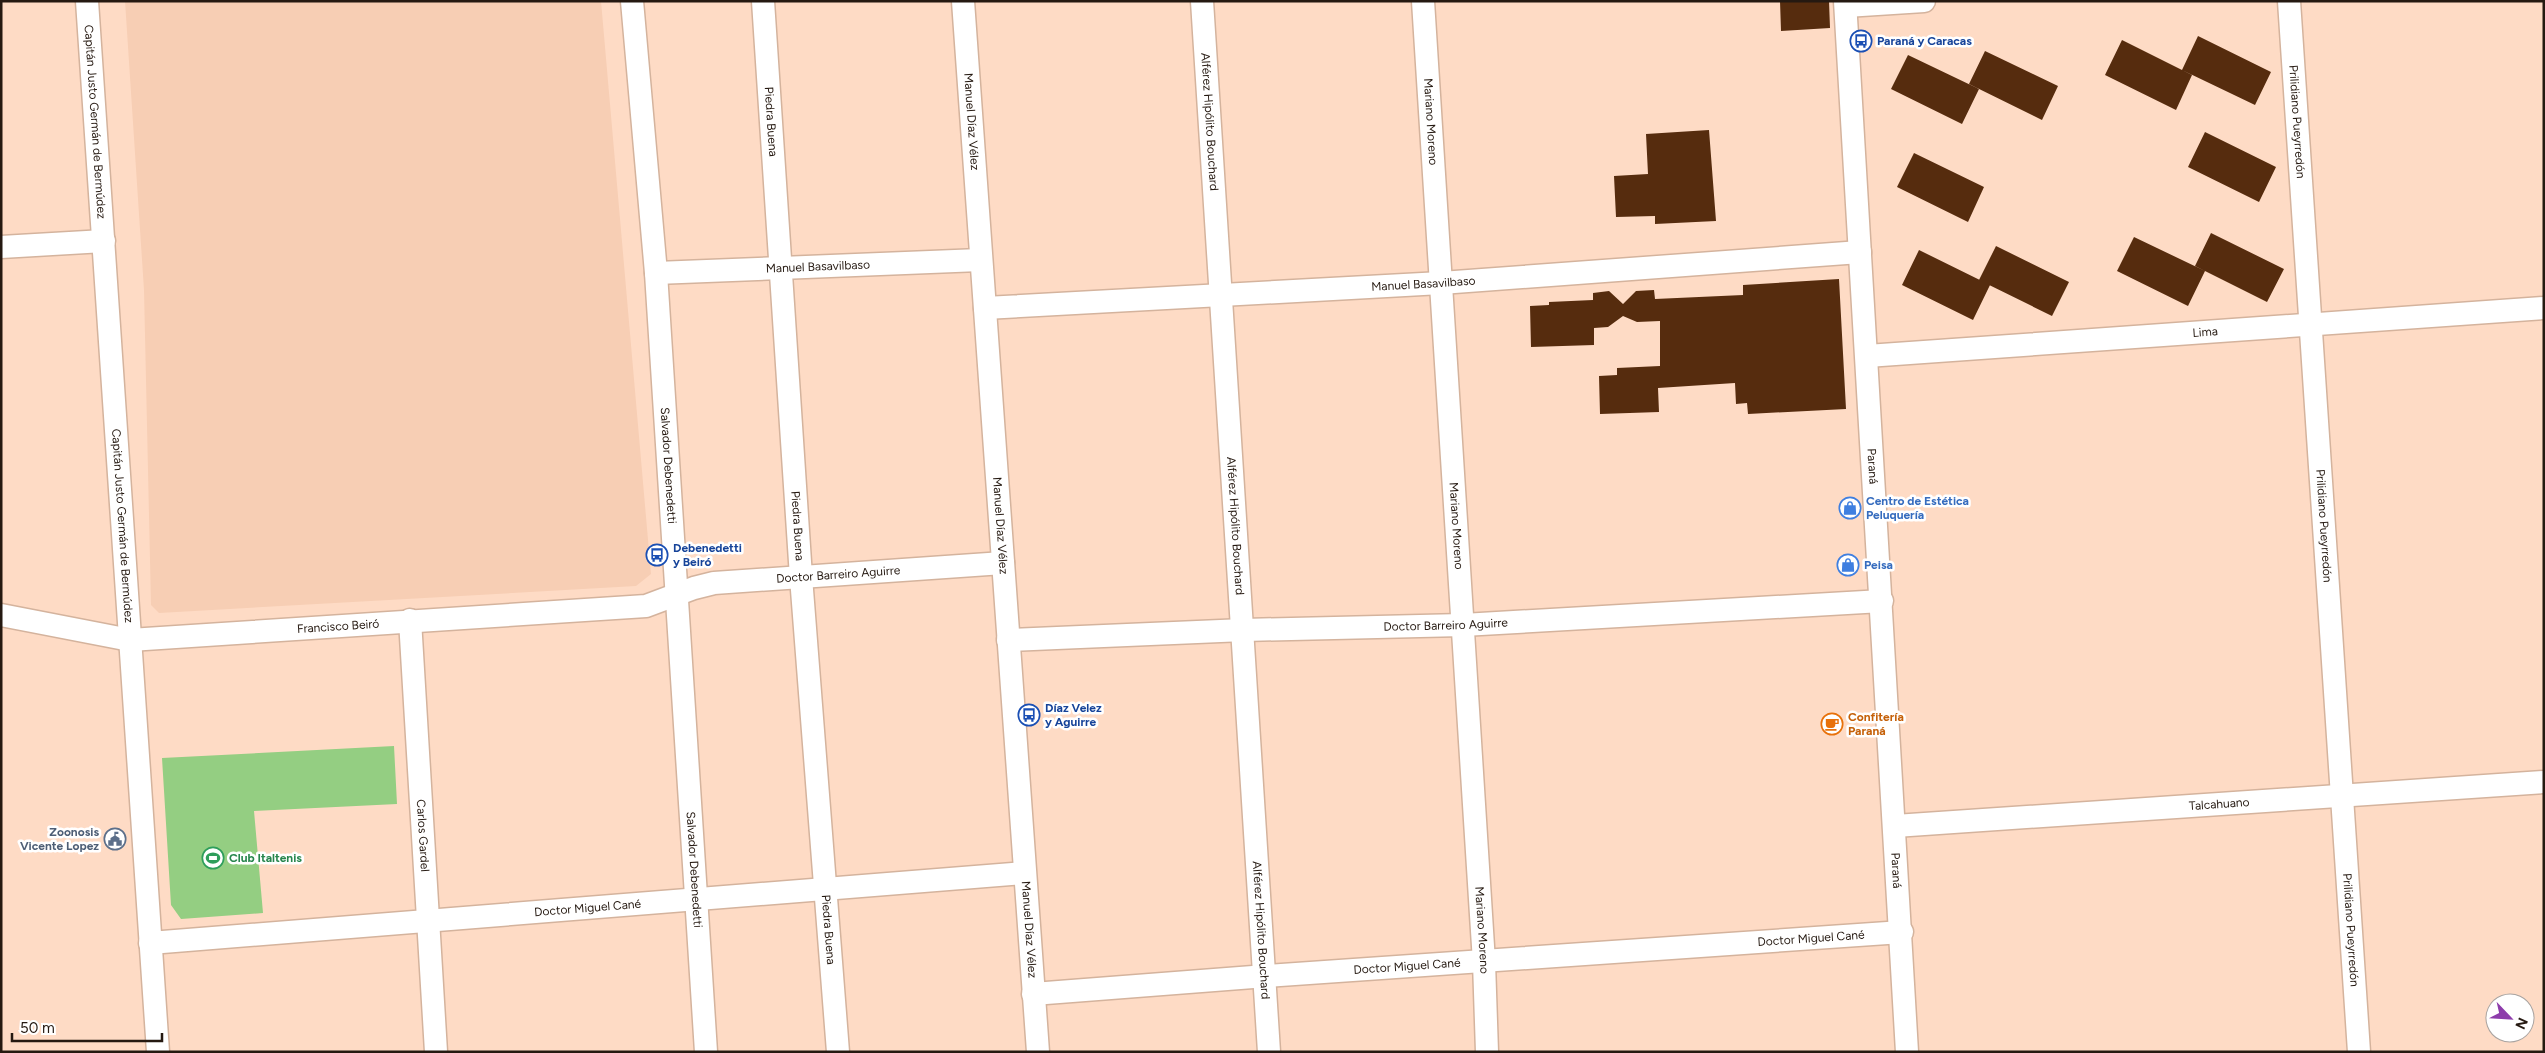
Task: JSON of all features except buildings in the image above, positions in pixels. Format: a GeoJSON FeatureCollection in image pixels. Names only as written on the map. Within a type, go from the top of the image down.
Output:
{"type":"FeatureCollection","features":[{"type":"Feature","properties":{"kind":"street","name":"Capitán Justo Germán de Bermúdez"},"geometry":{"type":"LineString","coordinates":[[87,1],[158,1052]]}},
{"type":"Feature","properties":{"kind":"street","name":"Salvador Debenedetti"},"geometry":{"type":"LineString","coordinates":[[632,1],[656,273],[675,596],[706,1052]]}},
{"type":"Feature","properties":{"kind":"street","name":"Piedra Buena"},"geometry":{"type":"LineString","coordinates":[[763,1],[801,577],[838,1052]]}},
{"type":"Feature","properties":{"kind":"street","name":"Manuel Díaz Vélez"},"geometry":{"type":"LineString","coordinates":[[963,1],[1038,1052]]}},
{"type":"Feature","properties":{"kind":"street","name":"Alférez Hipólito Bouchard"},"geometry":{"type":"LineString","coordinates":[[1202,1],[1270,1052]]}},
{"type":"Feature","properties":{"kind":"street","name":"Mariano Moreno"},"geometry":{"type":"LineString","coordinates":[[1423,1],[1484,962],[1487,1052]]}},
{"type":"Feature","properties":{"kind":"street"},"geometry":{"type":"LineString","coordinates":[[1845,4],[1924,1]]}},
{"type":"Feature","properties":{"kind":"street","name":"Prilidiano Pueyrredón"},"geometry":{"type":"LineString","coordinates":[[2289,1],[2359,1052]]}},
{"type":"Feature","properties":{"kind":"street","name":"Paraná"},"geometry":{"type":"LineString","coordinates":[[1845,4],[1902,932],[1907,1052]]}},
{"type":"Feature","properties":{"kind":"street"},"geometry":{"type":"LineString","coordinates":[[1,248],[104,241]]}},
{"type":"Feature","properties":{"kind":"street","name":"Manuel Basavilbaso"},"geometry":{"type":"LineString","coordinates":[[985,308],[1441,282],[1860,252]]}},
{"type":"Feature","properties":{"kind":"street","name":"Manuel Basavilbaso"},"geometry":{"type":"LineString","coordinates":[[656,273],[980,260]]}},
{"type":"Feature","properties":{"kind":"street","name":"Lima"},"geometry":{"type":"LineString","coordinates":[[1867,356],[2544,308]]}},
{"type":"Feature","properties":{"kind":"street","name":"Doctor Barreiro Aguirre"},"geometry":{"type":"LineString","coordinates":[[675,596],[714,583],[1003,562]]}},
{"type":"Feature","properties":{"kind":"street","name":"Francisco Beiró"},"geometry":{"type":"LineString","coordinates":[[1,615],[130,640],[410,620],[646,606],[675,596]]}},
{"type":"Feature","properties":{"kind":"street","name":"Doctor Barreiro Aguirre"},"geometry":{"type":"LineString","coordinates":[[1008,640],[1244,630],[1463,625],[1882,601]]}},
{"type":"Feature","properties":{"kind":"street","name":"Carlos Gardel"},"geometry":{"type":"LineString","coordinates":[[410,620],[436,1052]]}},
{"type":"Feature","properties":{"kind":"street","name":"Talcahuano"},"geometry":{"type":"LineString","coordinates":[[1895,826],[2544,782]]}},
{"type":"Feature","properties":{"kind":"street","name":"Doctor Miguel Cané"},"geometry":{"type":"LineString","coordinates":[[150,943],[1024,873]]}},
{"type":"Feature","properties":{"kind":"street","name":"Doctor Miguel Cané"},"geometry":{"type":"LineString","coordinates":[[1033,994],[1902,932]]}},
{"type":"Feature","properties":{"kind":"shaded area"},"geometry":{"type":"Polygon","coordinates":[[[125,1],[601,1],[651,574],[636,586],[159,613],[151,605],[144,290],[125,1]]]}},
{"type":"Feature","properties":{"kind":"green space","name":"Club Italtenis"},"geometry":{"type":"Polygon","coordinates":[[[394,746],[397,804],[254,811],[263,913],[181,919],[171,905],[162,758],[394,746]]]}},
{"type":"Feature","properties":{"kind":"place","name":"Paraná y Caracas"},"geometry":{"type":"Point","coordinates":[1861,41]}},
{"type":"Feature","properties":{"kind":"place","name":"Centro de Estética Peluquería"},"geometry":{"type":"Point","coordinates":[1850,508]}},
{"type":"Feature","properties":{"kind":"place","name":"Debenedetti y Beiró"},"geometry":{"type":"Point","coordinates":[657,555]}},
{"type":"Feature","properties":{"kind":"place","name":"Peisa"},"geometry":{"type":"Point","coordinates":[1848,565]}},
{"type":"Feature","properties":{"kind":"place","name":"Díaz Velez y Aguirre"},"geometry":{"type":"Point","coordinates":[1029,715]}},
{"type":"Feature","properties":{"kind":"place","name":"Confitería Paraná"},"geometry":{"type":"Point","coordinates":[1832,724]}},
{"type":"Feature","properties":{"kind":"place","name":"Zoonosis Vicente Lopez"},"geometry":{"type":"Point","coordinates":[115,839]}},
{"type":"Feature","properties":{"kind":"place","name":"Club Italtenis"},"geometry":{"type":"Point","coordinates":[213,858]}}]}
